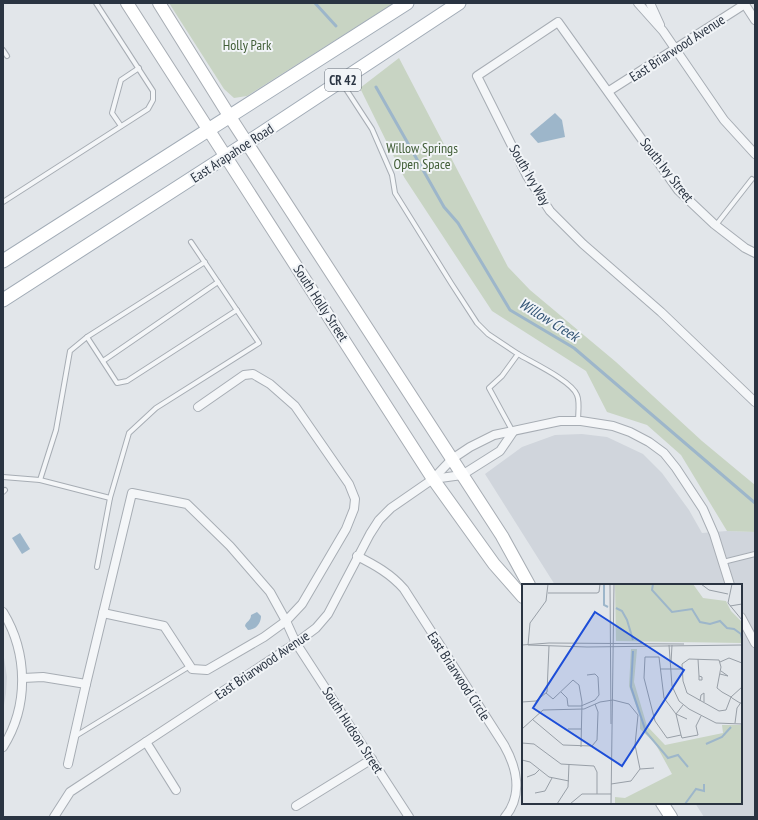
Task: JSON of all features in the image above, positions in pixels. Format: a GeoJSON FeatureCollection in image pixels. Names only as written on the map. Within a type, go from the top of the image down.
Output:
{"type":"FeatureCollection","features":[{"type":"Feature","properties":{"kind":"main road","name":"South Holly Street"},"geometry":{"type":"LineString","coordinates":[[127,3],[208,131],[226,156],[434,479],[494,564],[522,596]]}},
{"type":"Feature","properties":{"kind":"main road","name":"South Holly Street"},"geometry":{"type":"LineString","coordinates":[[159,3],[230,117],[502,536],[528,584]]}},
{"type":"Feature","properties":{"kind":"main road","name":"CR 42"},"geometry":{"type":"LineString","coordinates":[[3,261],[407,3]]}},
{"type":"Feature","properties":{"kind":"main road","name":"East Arapahoe Road"},"geometry":{"type":"LineString","coordinates":[[3,300],[248,143],[459,3]]}},
{"type":"Feature","properties":{"kind":"main road"},"geometry":{"type":"LineString","coordinates":[[663,804],[671,817]]}},
{"type":"Feature","properties":{"kind":"street"},"geometry":{"type":"LineString","coordinates":[[638,3],[662,31],[724,120],[755,154]]}},
{"type":"Feature","properties":{"kind":"street"},"geometry":{"type":"LineString","coordinates":[[650,3],[662,31]]}},
{"type":"Feature","properties":{"kind":"street"},"geometry":{"type":"LineString","coordinates":[[745,4],[755,20]]}},
{"type":"Feature","properties":{"kind":"street","name":"East Briarwood Avenue"},"geometry":{"type":"LineString","coordinates":[[609,91],[745,4]]}},
{"type":"Feature","properties":{"kind":"street","name":"South Ivy Way"},"geometry":{"type":"LineString","coordinates":[[609,91],[558,22],[477,76],[527,176],[550,211],[583,244],[661,312],[755,402]]}},
{"type":"Feature","properties":{"kind":"street","name":"South Ivy Street"},"geometry":{"type":"LineString","coordinates":[[609,91],[665,174],[686,198],[744,248],[755,253]]}},
{"type":"Feature","properties":{"kind":"street"},"geometry":{"type":"LineString","coordinates":[[68,764],[103,613],[164,626],[192,669],[207,670],[264,637],[286,621],[302,604],[346,529],[354,509],[355,499],[349,484],[296,406],[270,384],[253,374],[244,375],[198,407]]}},
{"type":"Feature","properties":{"kind":"street"},"geometry":{"type":"LineString","coordinates":[[434,479],[452,459],[494,435],[513,432],[560,420],[600,423],[630,432],[649,442],[664,453],[676,468],[703,509],[714,534],[730,584]]}},
{"type":"Feature","properties":{"kind":"street"},"geometry":{"type":"LineString","coordinates":[[434,479],[462,475],[500,451],[508,442],[513,432]]}},
{"type":"Feature","properties":{"kind":"street","name":"East Briarwood Avenue"},"geometry":{"type":"LineString","coordinates":[[54,817],[70,792],[296,643],[316,628],[328,614],[358,556],[379,520],[397,504],[434,479]]}},
{"type":"Feature","properties":{"kind":"street","name":"South Hudson Street"},"geometry":{"type":"LineString","coordinates":[[103,613],[132,493],[187,504],[230,546],[270,592],[296,643],[408,817]]}},
{"type":"Feature","properties":{"kind":"street","name":"East Briarwood Circle"},"geometry":{"type":"LineString","coordinates":[[358,556],[382,569],[395,579],[404,589],[504,744],[512,760],[516,779],[516,794],[512,808],[505,817]]}},
{"type":"Feature","properties":{"kind":"street"},"geometry":{"type":"LineString","coordinates":[[3,612],[12,628],[20,652],[22,678],[21,702],[17,719],[3,748]]}},
{"type":"Feature","properties":{"kind":"street"},"geometry":{"type":"LineString","coordinates":[[742,619],[755,643]]}},
{"type":"Feature","properties":{"kind":"street"},"geometry":{"type":"LineString","coordinates":[[22,678],[43,677],[86,684]]}},
{"type":"Feature","properties":{"kind":"street"},"geometry":{"type":"LineString","coordinates":[[146,742],[176,790]]}},
{"type":"Feature","properties":{"kind":"street"},"geometry":{"type":"LineString","coordinates":[[296,806],[372,759]]}},
{"type":"Feature","properties":{"kind":"lane"},"geometry":{"type":"LineString","coordinates":[[3,202],[148,109],[153,100],[153,91],[96,3]]}},
{"type":"Feature","properties":{"kind":"lane"},"geometry":{"type":"LineString","coordinates":[[3,50],[7,56]]}},
{"type":"Feature","properties":{"kind":"lane"},"geometry":{"type":"LineString","coordinates":[[121,126],[112,113],[121,80],[138,68]]}},
{"type":"Feature","properties":{"kind":"lane"},"geometry":{"type":"LineString","coordinates":[[341,81],[372,129],[389,166],[395,193],[477,323],[488,334],[518,354],[556,376],[574,390],[577,395],[578,421]]}},
{"type":"Feature","properties":{"kind":"lane"},"geometry":{"type":"LineString","coordinates":[[716,225],[752,179]]}},
{"type":"Feature","properties":{"kind":"lane"},"geometry":{"type":"LineString","coordinates":[[97,567],[110,498],[129,433],[156,408],[259,343],[191,242]]}},
{"type":"Feature","properties":{"kind":"lane"},"geometry":{"type":"LineString","coordinates":[[40,480],[56,430],[70,351],[87,337],[205,262]]}},
{"type":"Feature","properties":{"kind":"lane"},"geometry":{"type":"LineString","coordinates":[[103,361],[218,282]]}},
{"type":"Feature","properties":{"kind":"lane"},"geometry":{"type":"LineString","coordinates":[[87,337],[117,383],[127,382],[237,310]]}},
{"type":"Feature","properties":{"kind":"lane"},"geometry":{"type":"LineString","coordinates":[[513,432],[489,388],[502,376],[518,354]]}},
{"type":"Feature","properties":{"kind":"lane"},"geometry":{"type":"LineString","coordinates":[[3,477],[40,480],[110,498]]}},
{"type":"Feature","properties":{"kind":"lane"},"geometry":{"type":"LineString","coordinates":[[723,562],[755,554]]}},
{"type":"Feature","properties":{"kind":"lane"},"geometry":{"type":"LineString","coordinates":[[74,738],[190,666]]}},
{"type":"Feature","properties":{"kind":"shaded area"},"geometry":{"type":"Polygon","coordinates":[[[582,434],[607,437],[643,454],[662,473],[689,510],[702,533],[727,531],[755,532],[755,817],[704,817],[696,804],[742,804],[742,584],[554,584],[485,474],[522,447],[555,435],[582,434]]]}},
{"type":"Feature","properties":{"kind":"shaded area"},"geometry":{"type":"Polygon","coordinates":[[[3,651],[7,677],[3,711],[3,651]]]}},
{"type":"Feature","properties":{"kind":"green space","name":"Holly Park"},"geometry":{"type":"Polygon","coordinates":[[[169,3],[394,3],[247,96],[234,98],[224,89],[169,3]]]}},
{"type":"Feature","properties":{"kind":"green space","name":"Willow Springs Open Space"},"geometry":{"type":"Polygon","coordinates":[[[399,58],[508,267],[530,290],[616,362],[702,441],[755,485],[755,532],[727,531],[681,455],[647,425],[607,412],[586,371],[492,311],[404,177],[360,88],[399,58]]]}},
{"type":"Feature","properties":{"kind":"water"},"geometry":{"type":"Polygon","coordinates":[[[555,113],[562,120],[565,137],[538,143],[530,134],[555,113]]]}},
{"type":"Feature","properties":{"kind":"water"},"geometry":{"type":"Polygon","coordinates":[[[20,533],[30,549],[22,554],[12,538],[20,533]]]}},
{"type":"Feature","properties":{"kind":"water"},"geometry":{"type":"Polygon","coordinates":[[[257,612],[261,616],[259,624],[253,629],[248,630],[245,626],[246,624],[251,615],[257,612]]]}},
{"type":"Feature","properties":{"kind":"waterway","name":"Willow Creek"},"geometry":{"type":"LineString","coordinates":[[315,3],[336,26]]}},
{"type":"Feature","properties":{"kind":"waterway","name":"Willow Creek"},"geometry":{"type":"LineString","coordinates":[[376,87],[444,207],[458,223],[510,310],[574,348],[755,503]]}}]}
